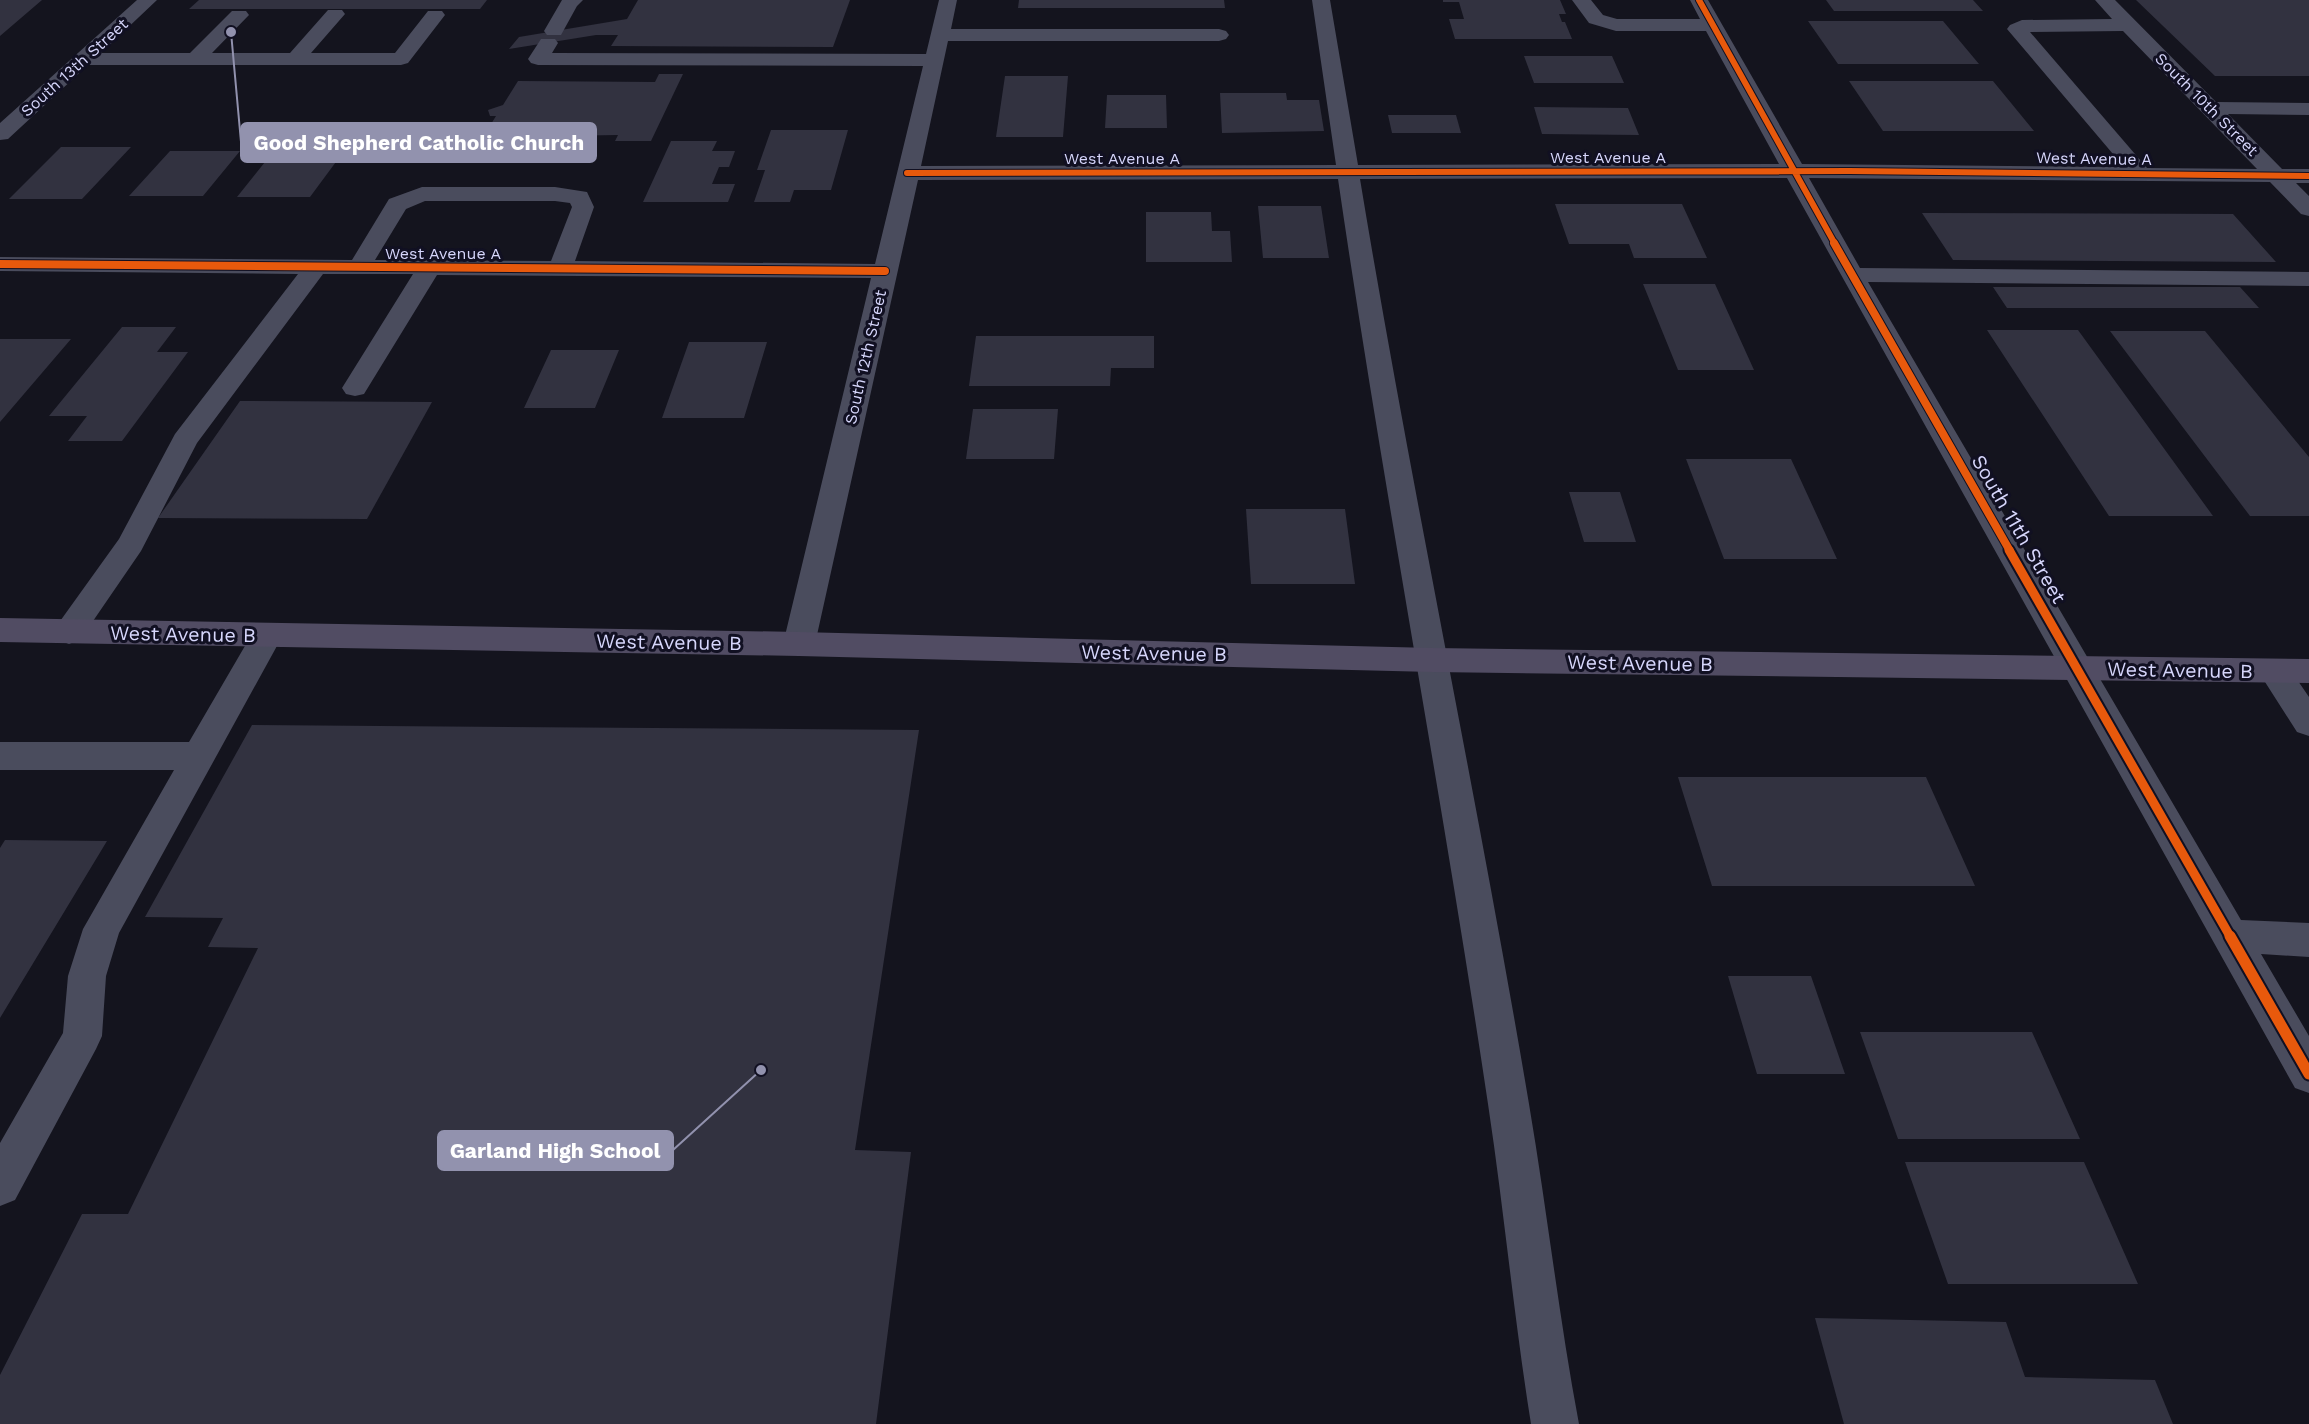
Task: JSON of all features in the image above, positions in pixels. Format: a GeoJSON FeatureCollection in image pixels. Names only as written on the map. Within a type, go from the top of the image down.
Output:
{"type":"FeatureCollection","features":[{"type":"Feature","properties":{"kind":"main road","name":"West Avenue B"},"geometry":{"type":"LineString","coordinates":[[0,630],[799,644],[1433,660],[2309,671]]}},
{"type":"Feature","properties":{"kind":"street","name":"South 13th Street"},"geometry":{"type":"LineString","coordinates":[[0,134],[148,0]]}},
{"type":"Feature","properties":{"kind":"street","name":"South 12th Street"},"geometry":{"type":"LineString","coordinates":[[799,644],[948,0]]}},
{"type":"Feature","properties":{"kind":"street"},"geometry":{"type":"LineString","coordinates":[[1321,0],[1346,172],[1433,660],[1509,1106],[1554,1424]]}},
{"type":"Feature","properties":{"kind":"street"},"geometry":{"type":"LineString","coordinates":[[1581,0],[1596,19],[1616,25],[1713,26]]}},
{"type":"Feature","properties":{"kind":"street","name":"South 11th Street"},"geometry":{"type":"LineString","coordinates":[[1699,0],[1852,275],[2309,1074]]}},
{"type":"Feature","properties":{"kind":"street","name":"South 10th Street"},"geometry":{"type":"LineString","coordinates":[[2104,0],[2309,209]]}},
{"type":"Feature","properties":{"kind":"street"},"geometry":{"type":"LineString","coordinates":[[572,1],[538,59],[934,60]]}},
{"type":"Feature","properties":{"kind":"street"},"geometry":{"type":"LineString","coordinates":[[295,59],[335,14]]}},
{"type":"Feature","properties":{"kind":"street"},"geometry":{"type":"LineString","coordinates":[[195,59],[239,15]]}},
{"type":"Feature","properties":{"kind":"street"},"geometry":{"type":"LineString","coordinates":[[81,59],[401,59],[435,15]]}},
{"type":"Feature","properties":{"kind":"street"},"geometry":{"type":"LineString","coordinates":[[2129,26],[2022,26],[2017,29],[2140,174]]}},
{"type":"Feature","properties":{"kind":"street"},"geometry":{"type":"LineString","coordinates":[[939,35],[1220,35]]}},
{"type":"Feature","properties":{"kind":"street"},"geometry":{"type":"LineString","coordinates":[[2211,108],[2309,109]]}},
{"type":"Feature","properties":{"kind":"street","name":"West Avenue A"},"geometry":{"type":"LineString","coordinates":[[907,173],[1795,172],[2309,176]]}},
{"type":"Feature","properties":{"kind":"street"},"geometry":{"type":"LineString","coordinates":[[359,267],[397,204],[422,194],[555,194],[579,197],[583,207],[560,268]]}},
{"type":"Feature","properties":{"kind":"street","name":"West Avenue A"},"geometry":{"type":"LineString","coordinates":[[0,264],[885,271]]}},
{"type":"Feature","properties":{"kind":"street"},"geometry":{"type":"LineString","coordinates":[[69,632],[131,544],[185,440],[316,267]]}},
{"type":"Feature","properties":{"kind":"street"},"geometry":{"type":"LineString","coordinates":[[355,388],[429,268]]}},
{"type":"Feature","properties":{"kind":"street"},"geometry":{"type":"LineString","coordinates":[[1852,275],[2309,279]]}},
{"type":"Feature","properties":{"kind":"street"},"geometry":{"type":"LineString","coordinates":[[0,1185],[82,1036],[87,976],[102,929],[267,635]]}},
{"type":"Feature","properties":{"kind":"street"},"geometry":{"type":"LineString","coordinates":[[2274,671],[2309,723]]}},
{"type":"Feature","properties":{"kind":"street"},"geometry":{"type":"LineString","coordinates":[[0,756],[199,756]]}},
{"type":"Feature","properties":{"kind":"street"},"geometry":{"type":"LineString","coordinates":[[2230,936],[2309,940]]}},
{"type":"Feature","properties":{"kind":"building"},"geometry":{"type":"Polygon","coordinates":[[[0,0],[42,0],[0,36],[0,0]]]}},
{"type":"Feature","properties":{"kind":"building"},"geometry":{"type":"Polygon","coordinates":[[[199,0],[487,0],[480,9],[189,9],[199,0]]]}},
{"type":"Feature","properties":{"kind":"building"},"geometry":{"type":"Polygon","coordinates":[[[638,0],[850,0],[833,47],[611,46],[618,35],[596,35],[509,49],[519,37],[627,19],[638,0]]]}},
{"type":"Feature","properties":{"kind":"building"},"geometry":{"type":"Polygon","coordinates":[[[1019,0],[1224,0],[1225,8],[1018,8],[1019,0]]]}},
{"type":"Feature","properties":{"kind":"building"},"geometry":{"type":"Polygon","coordinates":[[[1443,0],[1560,0],[1566,14],[1559,14],[1572,39],[1455,39],[1449,19],[1464,19],[1459,2],[1443,2],[1443,0]]]}},
{"type":"Feature","properties":{"kind":"building"},"geometry":{"type":"Polygon","coordinates":[[[1826,0],[1973,0],[1983,11],[1834,11],[1826,0]]]}},
{"type":"Feature","properties":{"kind":"building"},"geometry":{"type":"Polygon","coordinates":[[[2136,0],[2309,0],[2309,76],[2215,76],[2136,0]]]}},
{"type":"Feature","properties":{"kind":"building"},"geometry":{"type":"Polygon","coordinates":[[[1808,21],[1943,21],[1979,64],[1838,64],[1808,21]]]}},
{"type":"Feature","properties":{"kind":"building"},"geometry":{"type":"Polygon","coordinates":[[[1524,56],[1612,56],[1624,83],[1534,83],[1524,56]]]}},
{"type":"Feature","properties":{"kind":"building"},"geometry":{"type":"Polygon","coordinates":[[[659,74],[683,74],[651,141],[615,141],[618,135],[483,137],[496,116],[490,116],[488,110],[503,105],[518,81],[655,82],[659,74]]]}},
{"type":"Feature","properties":{"kind":"building"},"geometry":{"type":"Polygon","coordinates":[[[1005,76],[1068,76],[1063,137],[996,137],[1005,76]]]}},
{"type":"Feature","properties":{"kind":"building"},"geometry":{"type":"Polygon","coordinates":[[[1849,81],[1993,81],[2034,131],[1883,131],[1849,81]]]}},
{"type":"Feature","properties":{"kind":"building"},"geometry":{"type":"Polygon","coordinates":[[[1220,93],[1286,93],[1287,100],[1319,100],[1324,131],[1222,133],[1220,93]]]}},
{"type":"Feature","properties":{"kind":"building"},"geometry":{"type":"Polygon","coordinates":[[[1107,95],[1166,95],[1167,128],[1105,128],[1107,95]]]}},
{"type":"Feature","properties":{"kind":"building"},"geometry":{"type":"Polygon","coordinates":[[[1534,107],[1628,108],[1639,135],[1542,134],[1534,107]]]}},
{"type":"Feature","properties":{"kind":"building"},"geometry":{"type":"Polygon","coordinates":[[[1388,115],[1456,115],[1461,133],[1392,133],[1388,115]]]}},
{"type":"Feature","properties":{"kind":"building"},"geometry":{"type":"Polygon","coordinates":[[[771,130],[848,130],[831,190],[794,190],[790,202],[754,202],[765,170],[757,170],[771,130]]]}},
{"type":"Feature","properties":{"kind":"building"},"geometry":{"type":"Polygon","coordinates":[[[671,141],[717,141],[712,151],[735,151],[729,167],[719,167],[712,184],[735,184],[728,202],[643,202],[671,141]]]}},
{"type":"Feature","properties":{"kind":"building"},"geometry":{"type":"Polygon","coordinates":[[[61,147],[131,147],[82,199],[9,199],[61,147]]]}},
{"type":"Feature","properties":{"kind":"building"},"geometry":{"type":"Polygon","coordinates":[[[277,147],[347,147],[310,197],[237,197],[277,147]]]}},
{"type":"Feature","properties":{"kind":"building"},"geometry":{"type":"Polygon","coordinates":[[[170,151],[240,151],[203,196],[129,196],[170,151]]]}},
{"type":"Feature","properties":{"kind":"building"},"geometry":{"type":"Polygon","coordinates":[[[1555,204],[1682,204],[1707,258],[1634,258],[1629,244],[1569,244],[1555,204]]]}},
{"type":"Feature","properties":{"kind":"building"},"geometry":{"type":"Polygon","coordinates":[[[1258,206],[1321,206],[1329,258],[1263,258],[1258,206]]]}},
{"type":"Feature","properties":{"kind":"building"},"geometry":{"type":"Polygon","coordinates":[[[1146,212],[1211,212],[1212,231],[1230,231],[1232,262],[1146,262],[1146,212]]]}},
{"type":"Feature","properties":{"kind":"building"},"geometry":{"type":"Polygon","coordinates":[[[1922,213],[2233,214],[2276,262],[1953,260],[1922,213]]]}},
{"type":"Feature","properties":{"kind":"building"},"geometry":{"type":"Polygon","coordinates":[[[1643,284],[1715,284],[1754,370],[1678,370],[1643,284]]]}},
{"type":"Feature","properties":{"kind":"building"},"geometry":{"type":"Polygon","coordinates":[[[1993,287],[2240,287],[2259,308],[2007,308],[1993,287]]]}},
{"type":"Feature","properties":{"kind":"building"},"geometry":{"type":"Polygon","coordinates":[[[122,327],[176,327],[157,352],[188,352],[122,441],[68,441],[87,416],[49,416],[122,327]]]}},
{"type":"Feature","properties":{"kind":"building"},"geometry":{"type":"Polygon","coordinates":[[[1987,330],[2078,330],[2213,516],[2109,516],[1987,330]]]}},
{"type":"Feature","properties":{"kind":"building"},"geometry":{"type":"Polygon","coordinates":[[[2110,331],[2205,331],[2309,457],[2309,516],[2250,516],[2110,331]]]}},
{"type":"Feature","properties":{"kind":"building"},"geometry":{"type":"Polygon","coordinates":[[[976,336],[1154,336],[1154,368],[1111,368],[1110,386],[969,386],[976,336]]]}},
{"type":"Feature","properties":{"kind":"building"},"geometry":{"type":"Polygon","coordinates":[[[0,339],[71,339],[0,422],[0,339]]]}},
{"type":"Feature","properties":{"kind":"building"},"geometry":{"type":"Polygon","coordinates":[[[689,342],[767,342],[744,418],[662,418],[689,342]]]}},
{"type":"Feature","properties":{"kind":"building"},"geometry":{"type":"Polygon","coordinates":[[[551,350],[619,350],[595,408],[524,408],[551,350]]]}},
{"type":"Feature","properties":{"kind":"building"},"geometry":{"type":"Polygon","coordinates":[[[240,401],[432,402],[367,519],[158,518],[240,401]]]}},
{"type":"Feature","properties":{"kind":"building"},"geometry":{"type":"Polygon","coordinates":[[[973,409],[1058,409],[1054,459],[966,459],[973,409]]]}},
{"type":"Feature","properties":{"kind":"building"},"geometry":{"type":"Polygon","coordinates":[[[1686,459],[1791,459],[1837,559],[1724,559],[1686,459]]]}},
{"type":"Feature","properties":{"kind":"building"},"geometry":{"type":"Polygon","coordinates":[[[1569,492],[1620,492],[1636,542],[1584,542],[1569,492]]]}},
{"type":"Feature","properties":{"kind":"building"},"geometry":{"type":"Polygon","coordinates":[[[1246,509],[1345,509],[1355,584],[1251,584],[1246,509]]]}},
{"type":"Feature","properties":{"kind":"building"},"geometry":{"type":"Polygon","coordinates":[[[252,725],[919,730],[855,1150],[911,1152],[876,1424],[0,1424],[0,1375],[82,1214],[128,1214],[258,948],[208,947],[223,918],[145,917],[252,725]]]}},
{"type":"Feature","properties":{"kind":"building"},"geometry":{"type":"Polygon","coordinates":[[[1678,777],[1926,777],[1975,886],[1712,886],[1678,777]]]}},
{"type":"Feature","properties":{"kind":"building"},"geometry":{"type":"Polygon","coordinates":[[[5,840],[107,841],[0,1018],[0,848],[5,840]]]}},
{"type":"Feature","properties":{"kind":"building"},"geometry":{"type":"Polygon","coordinates":[[[1728,976],[1811,976],[1845,1074],[1757,1074],[1728,976]]]}},
{"type":"Feature","properties":{"kind":"building"},"geometry":{"type":"Polygon","coordinates":[[[1860,1032],[2032,1032],[2080,1139],[1898,1139],[1860,1032]]]}},
{"type":"Feature","properties":{"kind":"building"},"geometry":{"type":"Polygon","coordinates":[[[1905,1162],[2084,1162],[2138,1284],[1948,1284],[1905,1162]]]}},
{"type":"Feature","properties":{"kind":"building"},"geometry":{"type":"Polygon","coordinates":[[[1815,1318],[2006,1322],[2025,1377],[2155,1380],[2173,1424],[1844,1424],[1815,1318]]]}},
{"type":"Feature","properties":{"kind":"cycle path"},"geometry":{"type":"LineString","coordinates":[[1699,0],[1852,275],[2309,1074]]}},
{"type":"Feature","properties":{"kind":"cycle path"},"geometry":{"type":"LineString","coordinates":[[907,173],[1849,171],[2309,176]]}},
{"type":"Feature","properties":{"kind":"cycle path"},"geometry":{"type":"LineString","coordinates":[[0,264],[885,271]]}},
{"type":"Feature","properties":{"kind":"place","name":"Good Shepherd Catholic Church"},"geometry":{"type":"Point","coordinates":[231,32]}},
{"type":"Feature","properties":{"kind":"place","name":"Garland High School"},"geometry":{"type":"Point","coordinates":[761,1070]}}]}
